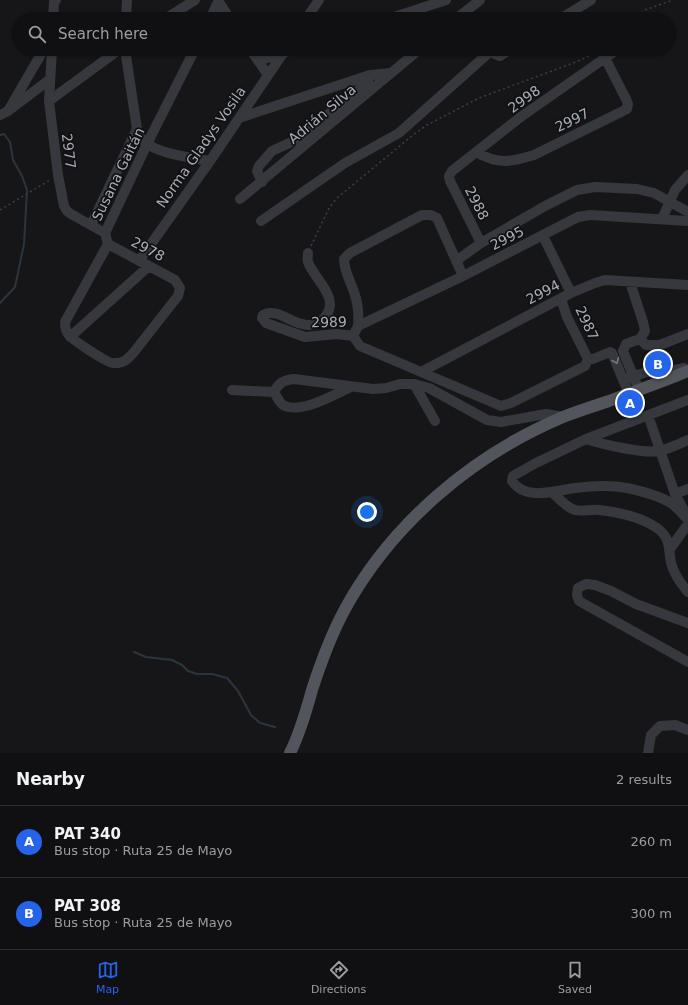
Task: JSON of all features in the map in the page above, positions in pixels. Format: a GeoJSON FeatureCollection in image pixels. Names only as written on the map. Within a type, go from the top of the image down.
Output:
{"type":"FeatureCollection","features":[{"type":"Feature","properties":{"kind":"main road"},"geometry":{"type":"LineString","coordinates":[[290,753],[298,738],[327,646],[345,609],[361,582],[385,548],[415,516],[456,480],[499,450],[529,433],[564,417],[688,371]]}},
{"type":"Feature","properties":{"kind":"street"},"geometry":{"type":"LineString","coordinates":[[126,12],[127,0]]}},
{"type":"Feature","properties":{"kind":"street"},"geometry":{"type":"LineString","coordinates":[[176,12],[194,0]]}},
{"type":"Feature","properties":{"kind":"street"},"geometry":{"type":"LineString","coordinates":[[311,12],[319,0]]}},
{"type":"Feature","properties":{"kind":"street"},"geometry":{"type":"LineString","coordinates":[[409,12],[446,0]]}},
{"type":"Feature","properties":{"kind":"street"},"geometry":{"type":"LineString","coordinates":[[468,12],[480,0]]}},
{"type":"Feature","properties":{"kind":"street"},"geometry":{"type":"LineString","coordinates":[[572,12],[592,0]]}},
{"type":"Feature","properties":{"kind":"street"},"geometry":{"type":"LineString","coordinates":[[54,12],[55,1]]}},
{"type":"Feature","properties":{"kind":"street"},"geometry":{"type":"LineString","coordinates":[[214,12],[219,1]]}},
{"type":"Feature","properties":{"kind":"street"},"geometry":{"type":"LineString","coordinates":[[219,1],[226,12]]}},
{"type":"Feature","properties":{"kind":"street"},"geometry":{"type":"LineString","coordinates":[[4,113],[40,56]]}},
{"type":"Feature","properties":{"kind":"street","name":"2977"},"geometry":{"type":"LineString","coordinates":[[51,56],[49,101],[58,175],[64,206],[67,211],[105,232]]}},
{"type":"Feature","properties":{"kind":"street"},"geometry":{"type":"LineString","coordinates":[[49,101],[110,56]]}},
{"type":"Feature","properties":{"kind":"street"},"geometry":{"type":"LineString","coordinates":[[126,56],[137,129],[141,138],[147,144],[176,156],[210,161]]}},
{"type":"Feature","properties":{"kind":"street","name":"Susana Gaitán"},"geometry":{"type":"LineString","coordinates":[[69,336],[65,329],[66,322],[108,244],[105,232],[191,56]]}},
{"type":"Feature","properties":{"kind":"street"},"geometry":{"type":"LineString","coordinates":[[255,56],[268,75]]}},
{"type":"Feature","properties":{"kind":"street"},"geometry":{"type":"LineString","coordinates":[[258,61],[271,56]]}},
{"type":"Feature","properties":{"kind":"street","name":"Norma Gladys Vosila"},"geometry":{"type":"LineString","coordinates":[[139,261],[210,161],[281,56]]}},
{"type":"Feature","properties":{"kind":"street","name":"Adrián Silva"},"geometry":{"type":"LineString","coordinates":[[240,199],[412,56]]}},
{"type":"Feature","properties":{"kind":"street"},"geometry":{"type":"LineString","coordinates":[[261,221],[345,164],[399,133],[485,56]]}},
{"type":"Feature","properties":{"kind":"street","name":"2998"},"geometry":{"type":"LineString","coordinates":[[449,176],[452,171],[522,116],[608,56]]}},
{"type":"Feature","properties":{"kind":"street","name":"2997"},"geometry":{"type":"LineString","coordinates":[[476,152],[500,161],[509,162],[522,159],[534,155],[627,109],[628,104],[626,99],[605,58]]}},
{"type":"Feature","properties":{"kind":"street"},"geometry":{"type":"LineString","coordinates":[[238,118],[370,75],[391,73]]}},
{"type":"Feature","properties":{"kind":"street"},"geometry":{"type":"LineString","coordinates":[[262,182],[257,172],[265,157],[272,151],[298,139],[367,83],[370,75]]}},
{"type":"Feature","properties":{"kind":"street"},"geometry":{"type":"LineString","coordinates":[[4,113],[49,80]]}},
{"type":"Feature","properties":{"kind":"street","name":"Susana Gaitán"},"geometry":{"type":"LineString","coordinates":[[91,225],[137,129]]}},
{"type":"Feature","properties":{"kind":"street"},"geometry":{"type":"LineString","coordinates":[[662,219],[675,190],[688,175]]}},
{"type":"Feature","properties":{"kind":"street","name":"2988"},"geometry":{"type":"LineString","coordinates":[[449,176],[450,181],[482,243]]}},
{"type":"Feature","properties":{"kind":"street","name":"2995"},"geometry":{"type":"LineString","coordinates":[[456,261],[482,243],[545,206],[577,190],[595,186],[637,189],[654,193],[688,212]]}},
{"type":"Feature","properties":{"kind":"street"},"geometry":{"type":"LineString","coordinates":[[353,336],[358,326],[358,304],[344,267],[344,258],[350,253],[422,215],[431,215],[437,218],[463,276]]}},
{"type":"Feature","properties":{"kind":"street","name":"2995"},"geometry":{"type":"LineString","coordinates":[[358,326],[463,276],[578,217],[590,215],[688,221]]}},
{"type":"Feature","properties":{"kind":"street","name":"2987"},"geometry":{"type":"LineString","coordinates":[[543,236],[571,293]]}},
{"type":"Feature","properties":{"kind":"street","name":"2978"},"geometry":{"type":"LineString","coordinates":[[69,336],[111,364],[120,363],[128,360],[178,296],[178,284],[149,266],[108,244]]}},
{"type":"Feature","properties":{"kind":"street","name":"2989"},"geometry":{"type":"LineString","coordinates":[[308,253],[308,262],[328,293],[330,306],[327,314],[322,321],[304,325],[274,312],[268,312],[263,315],[262,318],[266,323],[305,337],[337,334],[353,336],[360,346],[423,371],[501,406],[511,403],[585,366],[588,359]]}},
{"type":"Feature","properties":{"kind":"street"},"geometry":{"type":"LineString","coordinates":[[69,336],[149,266]]}},
{"type":"Feature","properties":{"kind":"street","name":"2994"},"geometry":{"type":"LineString","coordinates":[[423,371],[571,293],[595,283],[605,280],[688,285]]}},
{"type":"Feature","properties":{"kind":"street"},"geometry":{"type":"LineString","coordinates":[[630,282],[645,331],[640,339],[626,344],[623,351],[628,377],[634,392]]}},
{"type":"Feature","properties":{"kind":"street","name":"2987"},"geometry":{"type":"LineString","coordinates":[[561,299],[567,317],[588,359]]}},
{"type":"Feature","properties":{"kind":"street"},"geometry":{"type":"LineString","coordinates":[[313,324],[313,333],[318,336]]}},
{"type":"Feature","properties":{"kind":"street"},"geometry":{"type":"LineString","coordinates":[[640,339],[646,345],[660,345],[688,334]]}},
{"type":"Feature","properties":{"kind":"street"},"geometry":{"type":"LineString","coordinates":[[588,359],[593,359],[610,352],[628,377]]}},
{"type":"Feature","properties":{"kind":"street"},"geometry":{"type":"LineString","coordinates":[[628,377],[650,371],[670,371],[688,368]]}},
{"type":"Feature","properties":{"kind":"street"},"geometry":{"type":"LineString","coordinates":[[274,392],[278,384],[285,380],[294,379],[373,389],[411,384],[429,388],[488,420],[501,422],[546,414],[564,417]]}},
{"type":"Feature","properties":{"kind":"street"},"geometry":{"type":"LineString","coordinates":[[411,384],[435,421]]}},
{"type":"Feature","properties":{"kind":"street"},"geometry":{"type":"LineString","coordinates":[[274,392],[278,400],[284,406],[296,408],[307,407],[351,387]]}},
{"type":"Feature","properties":{"kind":"street"},"geometry":{"type":"LineString","coordinates":[[232,390],[274,392]]}},
{"type":"Feature","properties":{"kind":"street"},"geometry":{"type":"LineString","coordinates":[[688,400],[586,439],[534,464],[513,476],[512,481],[516,486],[527,491],[542,494],[575,488],[609,486],[626,488],[650,494],[671,503],[688,520]]}},
{"type":"Feature","properties":{"kind":"street"},"geometry":{"type":"LineString","coordinates":[[648,415],[675,494],[688,520]]}},
{"type":"Feature","properties":{"kind":"street"},"geometry":{"type":"LineString","coordinates":[[586,439],[599,444],[650,452],[660,451],[688,440]]}},
{"type":"Feature","properties":{"kind":"street"},"geometry":{"type":"LineString","coordinates":[[675,494],[688,489]]}},
{"type":"Feature","properties":{"kind":"street"},"geometry":{"type":"LineString","coordinates":[[553,493],[568,507],[575,510],[599,510],[646,521],[665,535],[670,549],[672,564],[684,588]]}},
{"type":"Feature","properties":{"kind":"street"},"geometry":{"type":"LineString","coordinates":[[670,549],[688,524]]}},
{"type":"Feature","properties":{"kind":"street"},"geometry":{"type":"LineString","coordinates":[[688,623],[636,604],[611,591],[595,585],[586,584],[578,588],[577,595],[579,601],[688,662]]}},
{"type":"Feature","properties":{"kind":"street"},"geometry":{"type":"LineString","coordinates":[[648,753],[651,735],[660,726],[675,725],[688,730]]}},
{"type":"Feature","properties":{"kind":"path"},"geometry":{"type":"LineString","coordinates":[[642,12],[673,0]]}},
{"type":"Feature","properties":{"kind":"path"},"geometry":{"type":"LineString","coordinates":[[308,253],[328,208],[337,198],[427,125],[479,98],[588,56]]}},
{"type":"Feature","properties":{"kind":"path"},"geometry":{"type":"LineString","coordinates":[[0,210],[58,175]]}},
{"type":"Feature","properties":{"kind":"waterway"},"geometry":{"type":"LineString","coordinates":[[0,135],[4,134],[10,142],[13,160],[22,176],[27,190],[24,244],[15,287],[0,303]]}},
{"type":"Feature","properties":{"kind":"waterway"},"geometry":{"type":"LineString","coordinates":[[134,652],[146,657],[172,660],[182,665],[188,671],[197,674],[212,674],[227,678],[238,691],[251,715],[260,723],[275,727]]}},
{"type":"Feature","properties":{"kind":"place","name":"PAT 308"},"geometry":{"type":"Point","coordinates":[658,364]}},
{"type":"Feature","properties":{"kind":"place","name":"PAT 340"},"geometry":{"type":"Point","coordinates":[630,403]}}]}
